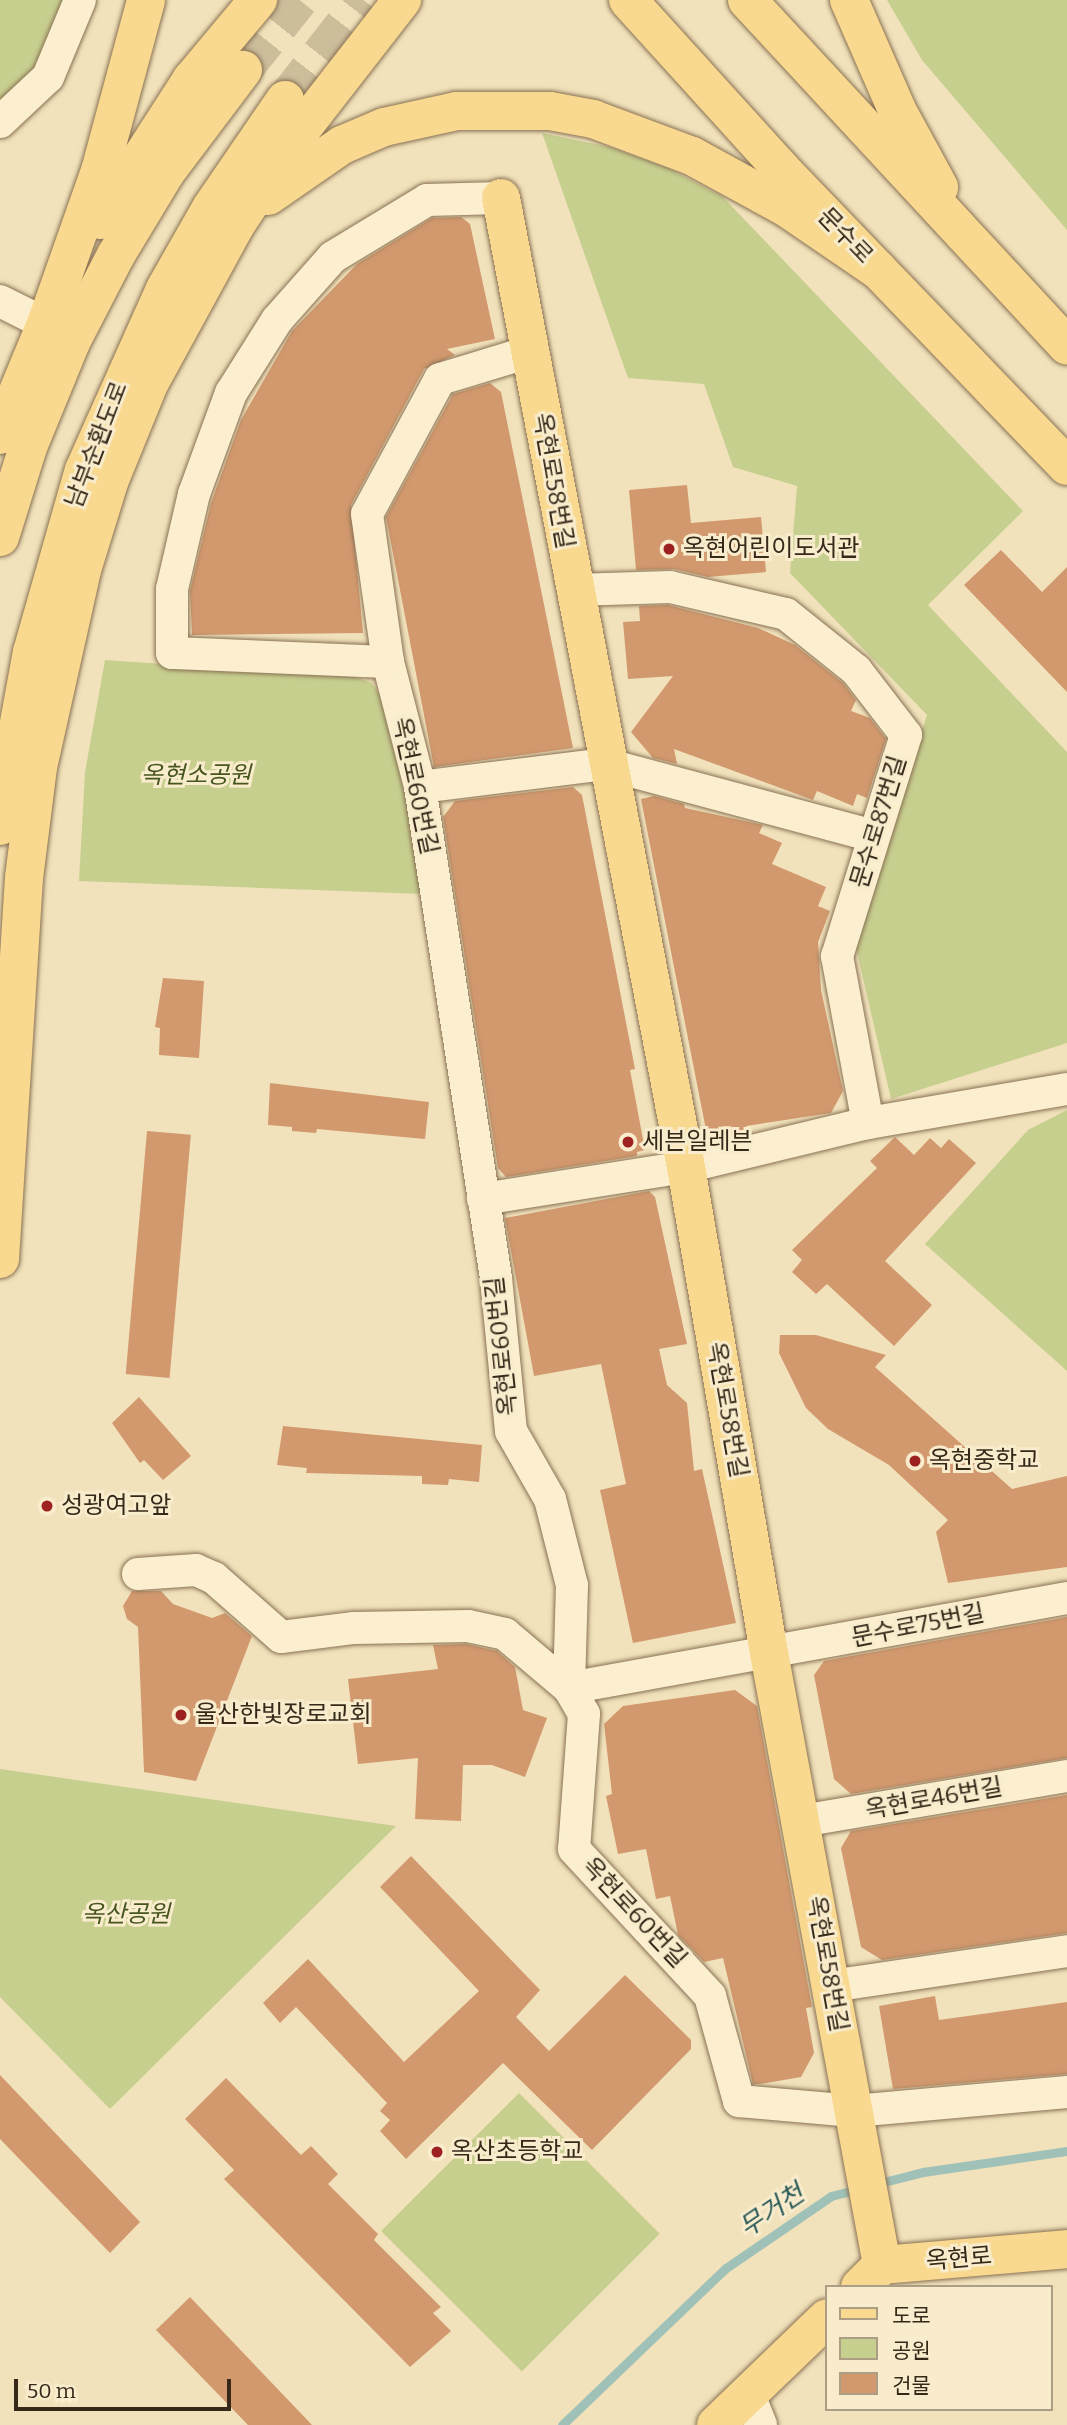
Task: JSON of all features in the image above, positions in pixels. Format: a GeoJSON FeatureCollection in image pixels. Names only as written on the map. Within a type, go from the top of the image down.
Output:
{"type":"FeatureCollection","features":[{"type":"Feature","properties":{"kind":"main road"},"geometry":{"type":"LineString","coordinates":[[0,435],[46,324],[100,171],[146,0]]}},
{"type":"Feature","properties":{"kind":"main road"},"geometry":{"type":"LineString","coordinates":[[46,324],[138,157],[192,79],[258,0]]}},
{"type":"Feature","properties":{"kind":"main road"},"geometry":{"type":"LineString","coordinates":[[0,1259],[24,878],[38,767],[60,661],[108,482],[154,372],[235,226],[283,153],[402,0]]}},
{"type":"Feature","properties":{"kind":"main road","name":"문수로"},"geometry":{"type":"LineString","coordinates":[[628,0],[878,270],[1067,466]]}},
{"type":"Feature","properties":{"kind":"main road"},"geometry":{"type":"LineString","coordinates":[[747,0],[1067,345]]}},
{"type":"Feature","properties":{"kind":"main road"},"geometry":{"type":"LineString","coordinates":[[849,0],[924,162],[994,267]]}},
{"type":"Feature","properties":{"kind":"main road"},"geometry":{"type":"LineString","coordinates":[[0,537],[27,447],[71,342],[166,172],[243,70]]}},
{"type":"Feature","properties":{"kind":"main road","name":"남부순환도로"},"geometry":{"type":"LineString","coordinates":[[0,826],[32,652],[84,470],[165,289],[211,208],[285,100]]}},
{"type":"Feature","properties":{"kind":"main road"},"geometry":{"type":"LineString","coordinates":[[235,226],[305,167],[342,145],[420,117],[506,108],[593,120],[692,156],[787,208],[878,270]]}},
{"type":"Feature","properties":{"kind":"main road","name":"옥현로58번길"},"geometry":{"type":"LineString","coordinates":[[501,198],[606,764],[686,1167],[769,1653],[875,2222],[871,2276]]}},
{"type":"Feature","properties":{"kind":"main road","name":"옥현로"},"geometry":{"type":"LineString","coordinates":[[871,2276],[1067,2249]]}},
{"type":"Feature","properties":{"kind":"main road"},"geometry":{"type":"LineString","coordinates":[[716,2425],[755,2410],[825,2321]]}},
{"type":"Feature","properties":{"kind":"street"},"geometry":{"type":"LineString","coordinates":[[0,122],[48,77],[80,0]]}},
{"type":"Feature","properties":{"kind":"street"},"geometry":{"type":"LineString","coordinates":[[388,662],[172,653],[172,589],[194,494],[231,393],[277,320],[333,257],[428,200],[501,198]]}},
{"type":"Feature","properties":{"kind":"street"},"geometry":{"type":"LineString","coordinates":[[0,301],[46,324]]}},
{"type":"Feature","properties":{"kind":"street","name":"옥현로60번길"},"geometry":{"type":"LineString","coordinates":[[529,352],[440,379],[367,514],[388,662],[420,787],[496,1278],[511,1431],[550,1499],[572,1585],[569,1688],[584,1714],[574,1849],[710,1996],[739,2101],[854,2111]]}},
{"type":"Feature","properties":{"kind":"street","name":"문수로87번길"},"geometry":{"type":"LineString","coordinates":[[573,590],[670,587],[786,614],[856,670],[906,735],[837,956],[868,1124]]}},
{"type":"Feature","properties":{"kind":"street"},"geometry":{"type":"LineString","coordinates":[[420,787],[606,764],[874,836]]}},
{"type":"Feature","properties":{"kind":"street"},"geometry":{"type":"LineString","coordinates":[[483,1199],[686,1167],[868,1124],[1067,1089]]}},
{"type":"Feature","properties":{"kind":"street"},"geometry":{"type":"LineString","coordinates":[[138,1574],[196,1570],[214,1578],[281,1637],[354,1628],[468,1626],[505,1634],[569,1688],[769,1653]]}},
{"type":"Feature","properties":{"kind":"street","name":"문수로75번길"},"geometry":{"type":"LineString","coordinates":[[769,1653],[1067,1598]]}},
{"type":"Feature","properties":{"kind":"street","name":"옥현로46번길"},"geometry":{"type":"LineString","coordinates":[[801,1821],[1067,1776]]}},
{"type":"Feature","properties":{"kind":"street"},"geometry":{"type":"LineString","coordinates":[[831,1986],[1067,1951]]}},
{"type":"Feature","properties":{"kind":"street"},"geometry":{"type":"LineString","coordinates":[[854,2111],[1067,2092]]}},
{"type":"Feature","properties":{"kind":"green space"},"geometry":{"type":"Polygon","coordinates":[[[0,0],[71,0],[45,51],[12,100],[0,110],[0,0]]]}},
{"type":"Feature","properties":{"kind":"green space"},"geometry":{"type":"Polygon","coordinates":[[[887,0],[1067,0],[1067,230],[922,60],[887,0]]]}},
{"type":"Feature","properties":{"kind":"green space"},"geometry":{"type":"Polygon","coordinates":[[[542,133],[609,147],[670,169],[723,197],[1023,511],[928,605],[1067,752],[1067,1043],[891,1099],[855,944],[927,715],[790,573],[797,486],[733,467],[704,384],[628,378],[542,133]]]}},
{"type":"Feature","properties":{"kind":"green space","name":"옥현소공원"},"geometry":{"type":"Polygon","coordinates":[[[105,660],[355,677],[372,683],[383,700],[407,797],[421,894],[79,881],[85,772],[105,660]]]}},
{"type":"Feature","properties":{"kind":"green space"},"geometry":{"type":"Polygon","coordinates":[[[1067,1110],[1067,1371],[925,1244],[1028,1130],[1067,1110]]]}},
{"type":"Feature","properties":{"kind":"green space","name":"옥산공원"},"geometry":{"type":"Polygon","coordinates":[[[0,1769],[396,1826],[110,2109],[0,1997],[0,1769]]]}},
{"type":"Feature","properties":{"kind":"green space"},"geometry":{"type":"Polygon","coordinates":[[[519,2093],[660,2234],[522,2372],[381,2231],[519,2093]]]}},
{"type":"Feature","properties":{"kind":"building"},"geometry":{"type":"Polygon","coordinates":[[[461,217],[470,224],[495,339],[447,349],[455,355],[424,369],[351,505],[363,633],[192,635],[190,591],[211,503],[241,420],[292,331],[357,264],[432,218],[461,217]]]}},
{"type":"Feature","properties":{"kind":"building"},"geometry":{"type":"Polygon","coordinates":[[[490,383],[501,392],[573,748],[434,767],[386,517],[453,394],[490,383]]]}},
{"type":"Feature","properties":{"kind":"building"},"geometry":{"type":"Polygon","coordinates":[[[687,485],[691,523],[761,517],[766,572],[708,577],[674,569],[636,570],[629,490],[687,485]]]}},
{"type":"Feature","properties":{"kind":"building"},"geometry":{"type":"Polygon","coordinates":[[[1001,550],[1042,592],[1067,567],[1067,692],[964,585],[1001,550]]]}},
{"type":"Feature","properties":{"kind":"building"},"geometry":{"type":"Polygon","coordinates":[[[668,605],[758,628],[795,645],[843,683],[856,700],[851,711],[870,718],[886,739],[867,798],[857,794],[853,806],[817,791],[813,800],[674,749],[677,764],[653,758],[631,732],[673,676],[628,679],[623,622],[640,621],[639,606],[668,605]]]}},
{"type":"Feature","properties":{"kind":"building"},"geometry":{"type":"Polygon","coordinates":[[[573,787],[582,795],[635,1069],[630,1070],[645,1150],[637,1152],[637,1156],[506,1177],[498,1168],[443,817],[455,801],[573,787]]]}},
{"type":"Feature","properties":{"kind":"building"},"geometry":{"type":"Polygon","coordinates":[[[654,796],[684,804],[685,808],[763,825],[759,833],[782,843],[772,864],[826,887],[818,906],[830,911],[818,942],[821,990],[843,1091],[831,1113],[746,1126],[747,1133],[726,1138],[725,1131],[707,1135],[641,799],[654,796]]]}},
{"type":"Feature","properties":{"kind":"building"},"geometry":{"type":"Polygon","coordinates":[[[163,978],[204,981],[199,1058],[159,1055],[160,1028],[155,1027],[163,978]]]}},
{"type":"Feature","properties":{"kind":"building"},"geometry":{"type":"Polygon","coordinates":[[[270,1083],[429,1102],[425,1139],[317,1129],[316,1133],[292,1131],[292,1127],[268,1125],[270,1083]]]}},
{"type":"Feature","properties":{"kind":"building"},"geometry":{"type":"Polygon","coordinates":[[[147,1131],[191,1135],[170,1378],[126,1374],[147,1131]]]}},
{"type":"Feature","properties":{"kind":"building"},"geometry":{"type":"Polygon","coordinates":[[[895,1137],[914,1155],[930,1138],[941,1148],[949,1139],[976,1163],[885,1261],[932,1305],[894,1346],[827,1284],[816,1294],[792,1272],[802,1260],[792,1250],[877,1168],[870,1161],[895,1137]]]}},
{"type":"Feature","properties":{"kind":"building"},"geometry":{"type":"Polygon","coordinates":[[[649,1191],[655,1197],[687,1344],[659,1349],[667,1385],[687,1403],[694,1471],[702,1469],[736,1623],[633,1643],[600,1490],[626,1484],[601,1364],[534,1376],[505,1218],[649,1191]]]}},
{"type":"Feature","properties":{"kind":"building"},"geometry":{"type":"Polygon","coordinates":[[[780,1335],[816,1335],[886,1355],[875,1367],[1012,1489],[1067,1476],[1067,1567],[948,1583],[936,1532],[948,1520],[889,1465],[828,1429],[806,1408],[779,1353],[780,1335]]]}},
{"type":"Feature","properties":{"kind":"building"},"geometry":{"type":"Polygon","coordinates":[[[139,1397],[191,1456],[163,1480],[144,1460],[140,1463],[112,1423],[139,1397]]]}},
{"type":"Feature","properties":{"kind":"building"},"geometry":{"type":"Polygon","coordinates":[[[283,1426],[482,1445],[479,1482],[449,1479],[448,1485],[422,1484],[422,1476],[306,1473],[307,1468],[277,1465],[283,1426]]]}},
{"type":"Feature","properties":{"kind":"building","name":"울산한빛장로교회"},"geometry":{"type":"Polygon","coordinates":[[[132,1591],[161,1591],[173,1604],[212,1618],[225,1613],[252,1636],[196,1781],[144,1772],[138,1627],[127,1619],[123,1606],[132,1591]]]}},
{"type":"Feature","properties":{"kind":"building"},"geometry":{"type":"Polygon","coordinates":[[[1067,1617],[1067,1758],[851,1794],[834,1779],[814,1675],[824,1661],[1067,1617]]]}},
{"type":"Feature","properties":{"kind":"building"},"geometry":{"type":"Polygon","coordinates":[[[466,1644],[497,1651],[515,1667],[523,1710],[547,1718],[525,1777],[492,1765],[463,1765],[461,1821],[415,1819],[418,1758],[358,1764],[348,1679],[438,1669],[433,1645],[466,1644]]]}},
{"type":"Feature","properties":{"kind":"building"},"geometry":{"type":"Polygon","coordinates":[[[735,1690],[757,1706],[812,2007],[806,2008],[814,2053],[801,2077],[760,2084],[753,2084],[723,1958],[704,1962],[678,1935],[670,1896],[656,1899],[646,1849],[618,1854],[606,1796],[612,1794],[604,1724],[623,1706],[735,1690]]]}},
{"type":"Feature","properties":{"kind":"building"},"geometry":{"type":"Polygon","coordinates":[[[1067,1795],[1067,1933],[882,1960],[861,1947],[841,1848],[851,1831],[1067,1795]]]}},
{"type":"Feature","properties":{"kind":"building"},"geometry":{"type":"Polygon","coordinates":[[[411,1856],[540,1990],[516,2017],[549,2051],[625,1975],[691,2040],[691,2049],[592,2150],[503,2063],[406,2159],[380,2131],[390,2120],[380,2111],[387,2103],[296,2007],[280,2023],[263,2003],[308,1959],[404,2062],[479,1991],[380,1887],[411,1856]]]}},
{"type":"Feature","properties":{"kind":"building"},"geometry":{"type":"Polygon","coordinates":[[[935,1996],[939,2020],[1067,2002],[1067,2074],[893,2089],[879,2006],[935,1996]]]}},
{"type":"Feature","properties":{"kind":"building"},"geometry":{"type":"Polygon","coordinates":[[[0,2075],[140,2222],[110,2253],[0,2139],[0,2075]]]}},
{"type":"Feature","properties":{"kind":"building"},"geometry":{"type":"Polygon","coordinates":[[[226,2078],[301,2155],[311,2146],[338,2174],[328,2184],[378,2234],[374,2240],[441,2307],[433,2313],[451,2331],[410,2367],[224,2179],[234,2170],[185,2119],[226,2078]]]}},
{"type":"Feature","properties":{"kind":"building"},"geometry":{"type":"Polygon","coordinates":[[[190,2297],[312,2425],[248,2425],[156,2330],[190,2297]]]}},
{"type":"Feature","properties":{"kind":"waterway","name":"무거천"},"geometry":{"type":"LineString","coordinates":[[876,2184],[923,2172],[1067,2151]]}},
{"type":"Feature","properties":{"kind":"waterway","name":"무거천"},"geometry":{"type":"LineString","coordinates":[[562,2425],[726,2268],[831,2196],[859,2189]]}},
{"type":"Feature","properties":{"kind":"tunnel"},"geometry":{"type":"LineString","coordinates":[[243,70],[299,0]]}},
{"type":"Feature","properties":{"kind":"tunnel"},"geometry":{"type":"LineString","coordinates":[[285,100],[363,0]]}},
{"type":"Feature","properties":{"kind":"place","name":"옥현어린이도서관"},"geometry":{"type":"Point","coordinates":[669,549]}},
{"type":"Feature","properties":{"kind":"place","name":"세븐일레븐"},"geometry":{"type":"Point","coordinates":[628,1142]}},
{"type":"Feature","properties":{"kind":"place","name":"옥현중학교"},"geometry":{"type":"Point","coordinates":[915,1461]}},
{"type":"Feature","properties":{"kind":"place","name":"성광여고앞"},"geometry":{"type":"Point","coordinates":[47,1506]}},
{"type":"Feature","properties":{"kind":"place","name":"울산한빛장로교회"},"geometry":{"type":"Point","coordinates":[181,1715]}},
{"type":"Feature","properties":{"kind":"place","name":"옥산초등학교"},"geometry":{"type":"Point","coordinates":[437,2152]}}]}
